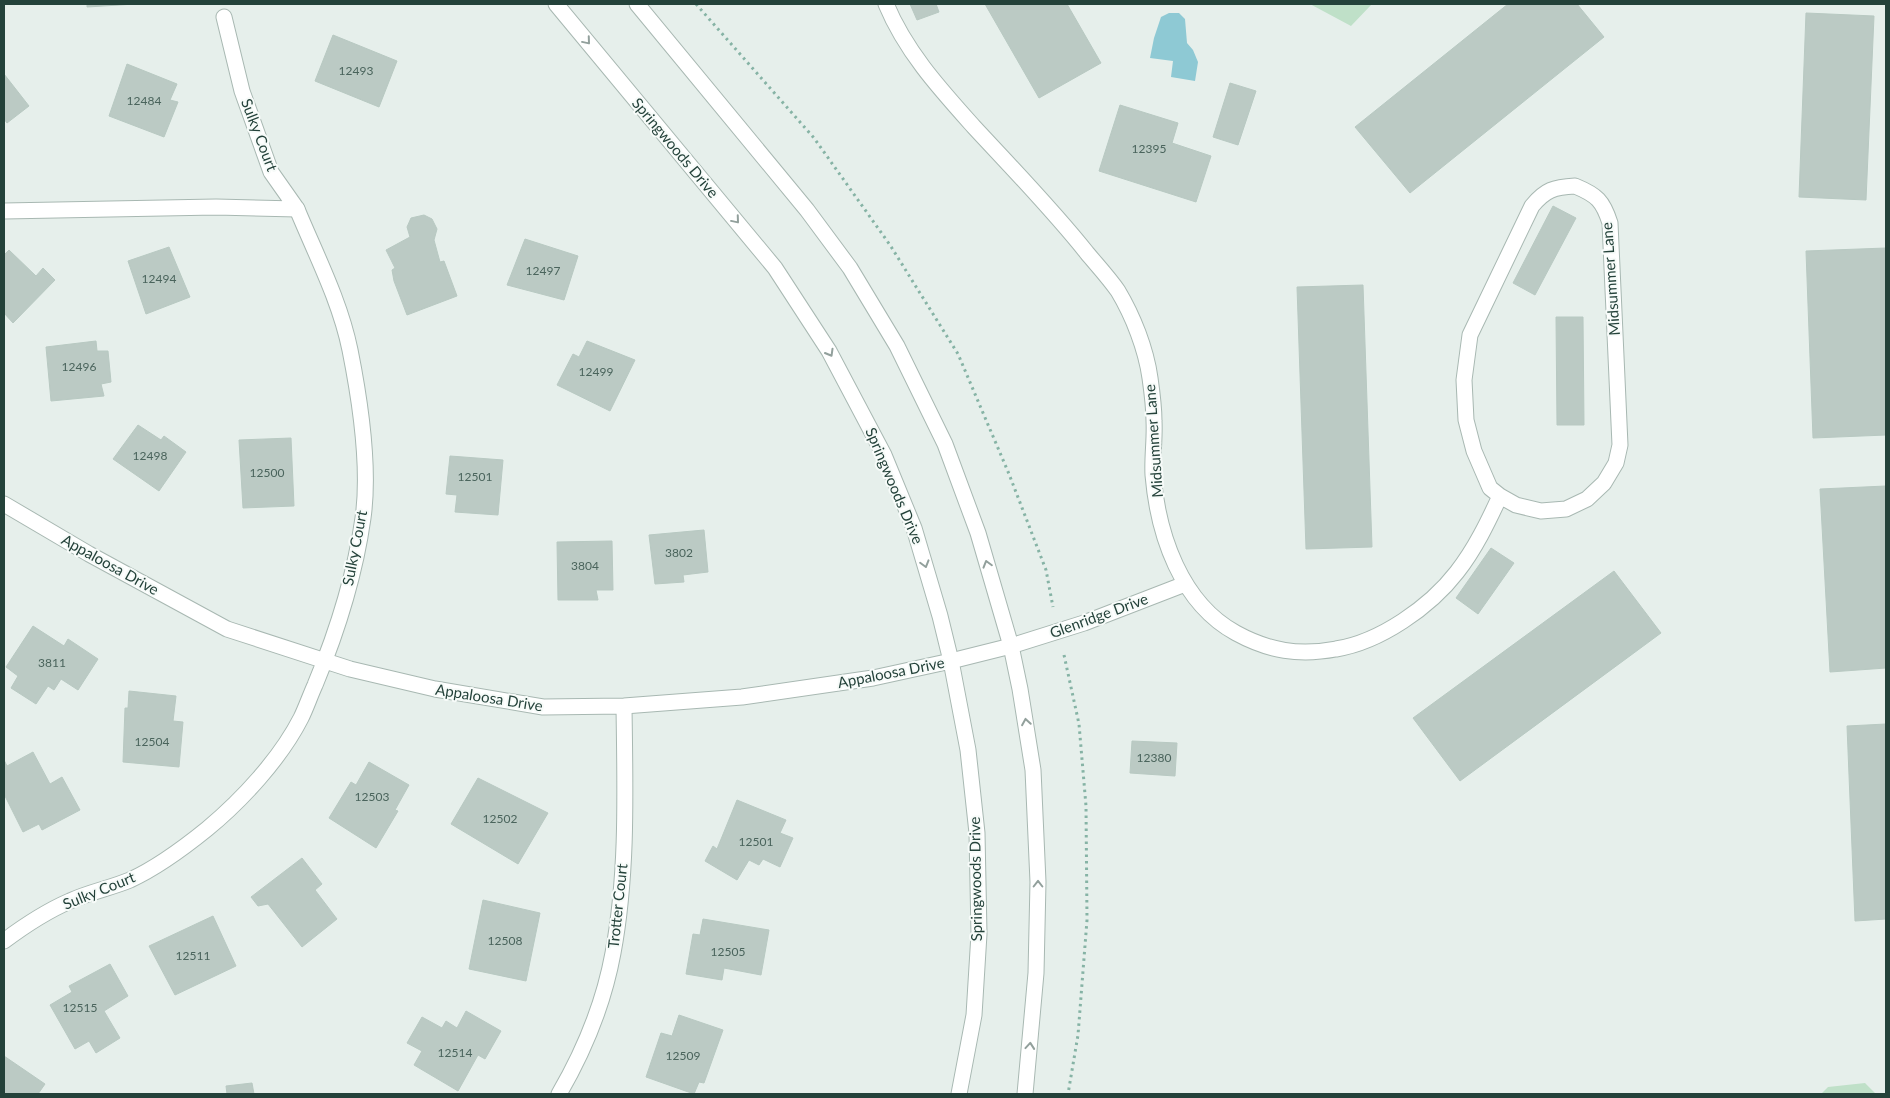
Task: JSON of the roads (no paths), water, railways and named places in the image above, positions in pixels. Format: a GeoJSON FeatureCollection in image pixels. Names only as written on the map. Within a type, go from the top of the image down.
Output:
{"type":"FeatureCollection","features":[{"type":"Feature","properties":{"kind":"street","name":"Springwoods Drive"},"geometry":{"type":"LineString","coordinates":[[556,4],[775,268],[829,351],[884,455],[914,528],[951,661],[968,750],[977,834],[979,916],[974,1015],[958,1094]]}},
{"type":"Feature","properties":{"kind":"street"},"geometry":{"type":"LineString","coordinates":[[637,4],[807,210],[850,268],[897,346],[945,444],[978,533],[1011,646],[1033,770],[1038,882],[1036,972],[1025,1094]]}},
{"type":"Feature","properties":{"kind":"street","name":"Midsummer Lane"},"geometry":{"type":"LineString","coordinates":[[886,4],[895,27],[929,77],[1071,234],[1118,291],[1137,331],[1150,375],[1154,420],[1153,474],[1160,518],[1174,560],[1186,584],[1199,605],[1225,627],[1255,643],[1288,652],[1316,653],[1349,647],[1390,629],[1432,598],[1462,565],[1481,536],[1500,496]]}},
{"type":"Feature","properties":{"kind":"street","name":"Sulky Court"},"geometry":{"type":"LineString","coordinates":[[4,941],[24,927],[70,901],[130,880],[150,869],[206,830],[239,800],[276,757],[301,719],[325,662],[347,591],[363,517],[365,478],[361,422],[350,348],[335,298],[297,209],[271,172],[242,91],[224,17]]}},
{"type":"Feature","properties":{"kind":"street","name":"Midsummer Lane"},"geometry":{"type":"LineString","coordinates":[[1575,186],[1592,193],[1604,206],[1610,224],[1620,445],[1616,463],[1604,483],[1587,499],[1566,509],[1541,511],[1516,505],[1500,496],[1490,488],[1474,452],[1466,420],[1464,380],[1470,335],[1532,206],[1541,195],[1557,187],[1575,186]]}},
{"type":"Feature","properties":{"kind":"street"},"geometry":{"type":"LineString","coordinates":[[4,211],[216,207],[297,209]]}},
{"type":"Feature","properties":{"kind":"street","name":"Appaloosa Drive"},"geometry":{"type":"LineString","coordinates":[[4,504],[89,554],[226,629],[325,662],[435,690],[543,707],[624,706],[742,697],[873,678],[1011,646]]}},
{"type":"Feature","properties":{"kind":"street","name":"Glenridge Drive"},"geometry":{"type":"LineString","coordinates":[[1011,646],[1084,623],[1186,584]]}},
{"type":"Feature","properties":{"kind":"street","name":"Trotter Court"},"geometry":{"type":"LineString","coordinates":[[559,1094],[573,1069],[597,1013],[613,954],[620,906],[626,811],[624,706]]}},
{"type":"Feature","properties":{"kind":"water"},"geometry":{"type":"Polygon","coordinates":[[[1169,13],[1179,13],[1185,19],[1187,43],[1193,50],[1198,62],[1195,81],[1171,77],[1173,61],[1150,58],[1161,17],[1169,13]]]}}]}
